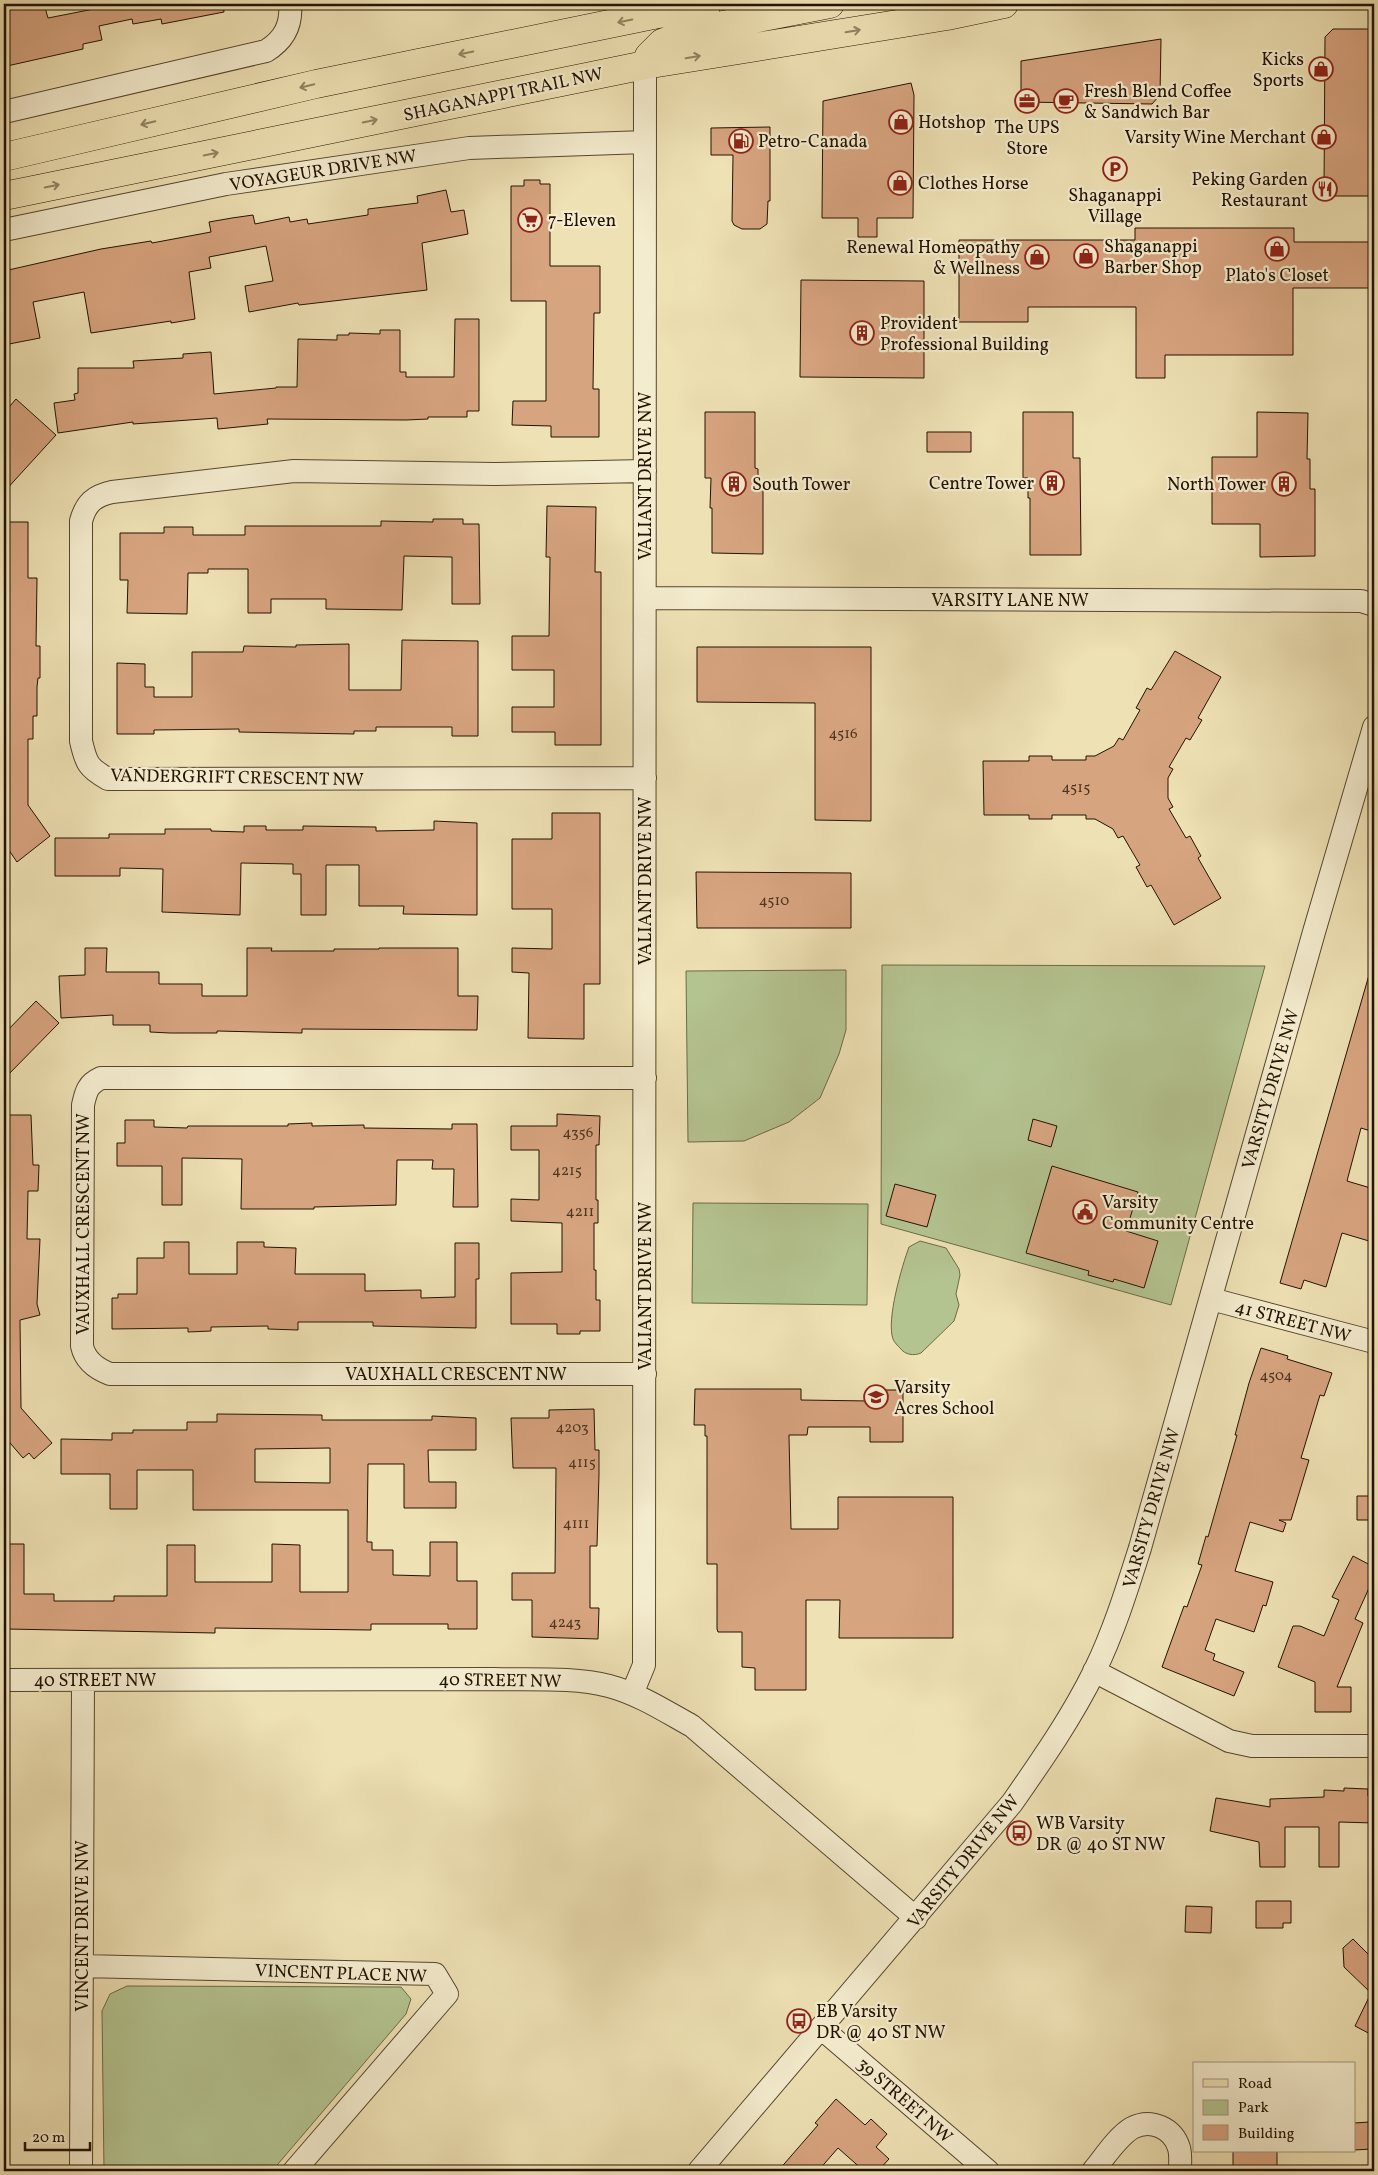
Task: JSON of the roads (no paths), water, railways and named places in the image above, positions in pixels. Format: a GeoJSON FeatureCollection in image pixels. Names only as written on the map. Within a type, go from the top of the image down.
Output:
{"type":"FeatureCollection","features":[{"type":"Feature","properties":{"kind":"main road"},"geometry":{"type":"LineString","coordinates":[[4,157],[316,84],[707,4]]}},
{"type":"Feature","properties":{"kind":"main road"},"geometry":{"type":"LineString","coordinates":[[645,65],[649,56],[662,43],[692,31],[830,4]]}},
{"type":"Feature","properties":{"kind":"main road","name":"SHAGANAPPI TRAIL NW"},"geometry":{"type":"LineString","coordinates":[[4,196],[645,65],[946,16],[1004,4]]}},
{"type":"Feature","properties":{"kind":"street"},"geometry":{"type":"LineString","coordinates":[[4,112],[266,51],[276,44],[286,31],[290,15],[290,4]]}},
{"type":"Feature","properties":{"kind":"street","name":"VALIANT DRIVE NW"},"geometry":{"type":"LineString","coordinates":[[632,1694],[644,1665],[645,65]]}},
{"type":"Feature","properties":{"kind":"street","name":"VOYAGEUR DRIVE NW"},"geometry":{"type":"LineString","coordinates":[[4,230],[226,184],[469,148],[645,142]]}},
{"type":"Feature","properties":{"kind":"street","name":"VANDERGRIFT CRESCENT NW"},"geometry":{"type":"LineString","coordinates":[[645,471],[495,474],[294,471],[99,495],[90,500],[81,521],[81,741],[91,770],[108,779],[645,778]]}},
{"type":"Feature","properties":{"kind":"street","name":"VARSITY LANE NW"},"geometry":{"type":"LineString","coordinates":[[645,598],[1360,601],[1374,605]]}},
{"type":"Feature","properties":{"kind":"street","name":"VARSITY DRIVE NW"},"geometry":{"type":"LineString","coordinates":[[699,2171],[822,2029],[1012,1803],[1056,1739],[1094,1672],[1124,1600],[1140,1548],[1314,932],[1374,727]]}},
{"type":"Feature","properties":{"kind":"street","name":"VAUXHALL CRESCENT NW"},"geometry":{"type":"LineString","coordinates":[[645,1078],[101,1078],[92,1082],[86,1090],[83,1105],[82,1326],[83,1352],[94,1365],[110,1374],[645,1374]]}},
{"type":"Feature","properties":{"kind":"street","name":"41 STREET NW"},"geometry":{"type":"LineString","coordinates":[[1211,1299],[1374,1342]]}},
{"type":"Feature","properties":{"kind":"street"},"geometry":{"type":"LineString","coordinates":[[1094,1672],[1229,1741],[1252,1746],[1374,1746]]}},
{"type":"Feature","properties":{"kind":"street","name":"40 STREET NW"},"geometry":{"type":"LineString","coordinates":[[4,1680],[564,1680],[598,1684],[632,1694],[692,1726],[916,1918]]}},
{"type":"Feature","properties":{"kind":"street","name":"VINCENT DRIVE NW"},"geometry":{"type":"LineString","coordinates":[[81,2171],[83,1680]]}},
{"type":"Feature","properties":{"kind":"street","name":"VINCENT PLACE NW"},"geometry":{"type":"LineString","coordinates":[[82,1966],[435,1974],[447,1994],[294,2171]]}},
{"type":"Feature","properties":{"kind":"street","name":"39 STREET NW"},"geometry":{"type":"LineString","coordinates":[[822,2029],[988,2171]]}},
{"type":"Feature","properties":{"kind":"street"},"geometry":{"type":"LineString","coordinates":[[1093,2171],[1125,2134],[1132,2129],[1147,2124],[1163,2128],[1171,2134],[1180,2150],[1180,2171]]}},
{"type":"Feature","properties":{"kind":"place","name":"Kicks Sports"},"geometry":{"type":"Point","coordinates":[1321,69]}},
{"type":"Feature","properties":{"kind":"place","name":"The UPS Store"},"geometry":{"type":"Point","coordinates":[1027,101]}},
{"type":"Feature","properties":{"kind":"place","name":"Fresh Blend Coffee & Sandwich Bar"},"geometry":{"type":"Point","coordinates":[1066,101]}},
{"type":"Feature","properties":{"kind":"place","name":"Hotshop"},"geometry":{"type":"Point","coordinates":[901,122]}},
{"type":"Feature","properties":{"kind":"place","name":"Varsity Wine Merchant"},"geometry":{"type":"Point","coordinates":[1324,137]}},
{"type":"Feature","properties":{"kind":"place","name":"Petro-Canada"},"geometry":{"type":"Point","coordinates":[741,141]}},
{"type":"Feature","properties":{"kind":"place","name":"Shaganappi Village"},"geometry":{"type":"Point","coordinates":[1115,169]}},
{"type":"Feature","properties":{"kind":"place","name":"Clothes Horse"},"geometry":{"type":"Point","coordinates":[900,183]}},
{"type":"Feature","properties":{"kind":"place","name":"Peking Garden Restaurant"},"geometry":{"type":"Point","coordinates":[1325,189]}},
{"type":"Feature","properties":{"kind":"place","name":"7-Eleven"},"geometry":{"type":"Point","coordinates":[530,220]}},
{"type":"Feature","properties":{"kind":"place","name":"Plato's Closet"},"geometry":{"type":"Point","coordinates":[1277,249]}},
{"type":"Feature","properties":{"kind":"place","name":"Shaganappi Barber Shop"},"geometry":{"type":"Point","coordinates":[1086,256]}},
{"type":"Feature","properties":{"kind":"place","name":"Renewal Homeopathy & Wellness"},"geometry":{"type":"Point","coordinates":[1037,257]}},
{"type":"Feature","properties":{"kind":"place","name":"Provident Professional Building"},"geometry":{"type":"Point","coordinates":[862,333]}},
{"type":"Feature","properties":{"kind":"place","name":"Centre Tower"},"geometry":{"type":"Point","coordinates":[1052,483]}},
{"type":"Feature","properties":{"kind":"place","name":"South Tower"},"geometry":{"type":"Point","coordinates":[734,484]}},
{"type":"Feature","properties":{"kind":"place","name":"North Tower"},"geometry":{"type":"Point","coordinates":[1284,484]}},
{"type":"Feature","properties":{"kind":"place","name":"Varsity Community Centre"},"geometry":{"type":"Point","coordinates":[1085,1212]}},
{"type":"Feature","properties":{"kind":"place","name":"Varsity Acres School"},"geometry":{"type":"Point","coordinates":[876,1397]}},
{"type":"Feature","properties":{"kind":"place","name":"WB Varsity DR @ 40 ST NW"},"geometry":{"type":"Point","coordinates":[1019,1833]}},
{"type":"Feature","properties":{"kind":"place","name":"EB Varsity DR @ 40 ST NW"},"geometry":{"type":"Point","coordinates":[799,2021]}}]}
